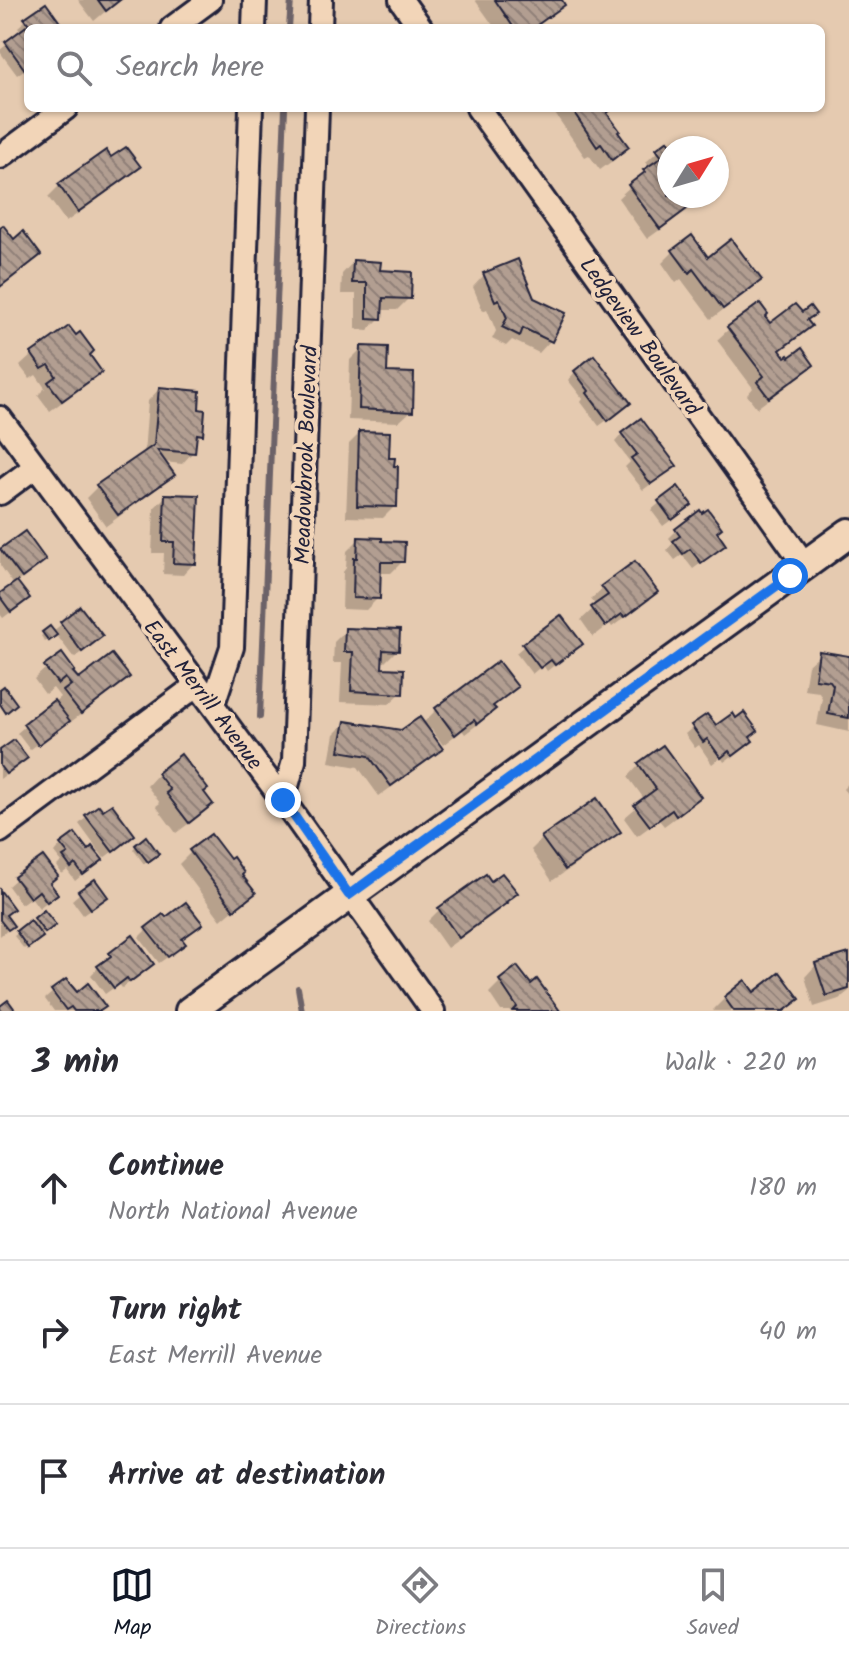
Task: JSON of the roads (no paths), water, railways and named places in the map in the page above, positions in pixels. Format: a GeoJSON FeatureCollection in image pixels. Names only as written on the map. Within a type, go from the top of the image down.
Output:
{"type":"FeatureCollection","features":[{"type":"Feature","properties":{"kind":"street"},"geometry":{"type":"LineString","coordinates":[[177,24],[210,0]]}},
{"type":"Feature","properties":{"kind":"street"},"geometry":{"type":"LineString","coordinates":[[254,24],[255,0]]}},
{"type":"Feature","properties":{"kind":"street"},"geometry":{"type":"LineString","coordinates":[[320,24],[321,0]]}},
{"type":"Feature","properties":{"kind":"street"},"geometry":{"type":"LineString","coordinates":[[401,0],[418,24]]}},
{"type":"Feature","properties":{"kind":"street"},"geometry":{"type":"LineString","coordinates":[[0,157],[61,112]]}},
{"type":"Feature","properties":{"kind":"street"},"geometry":{"type":"LineString","coordinates":[[213,704],[232,647],[251,112]]}},
{"type":"Feature","properties":{"kind":"street","name":"Meadowbrook Boulevard"},"geometry":{"type":"LineString","coordinates":[[283,800],[294,761],[317,112]]}},
{"type":"Feature","properties":{"kind":"street","name":"Ledgeview Boulevard"},"geometry":{"type":"LineString","coordinates":[[481,112],[805,565]]}},
{"type":"Feature","properties":{"kind":"street","name":"East Merrill Avenue"},"geometry":{"type":"LineString","coordinates":[[0,418],[213,704],[433,1011]]}},
{"type":"Feature","properties":{"kind":"street"},"geometry":{"type":"LineString","coordinates":[[0,493],[35,467]]}},
{"type":"Feature","properties":{"kind":"street"},"geometry":{"type":"LineString","coordinates":[[190,1011],[849,533]]}},
{"type":"Feature","properties":{"kind":"street"},"geometry":{"type":"LineString","coordinates":[[0,831],[197,685]]}},
{"type":"Feature","properties":{"kind":"waterway"},"geometry":{"type":"LineString","coordinates":[[289,24],[291,0]]}},
{"type":"Feature","properties":{"kind":"waterway"},"geometry":{"type":"LineString","coordinates":[[260,717],[285,112]]}},
{"type":"Feature","properties":{"kind":"waterway"},"geometry":{"type":"LineString","coordinates":[[298,988],[302,1011]]}}]}
